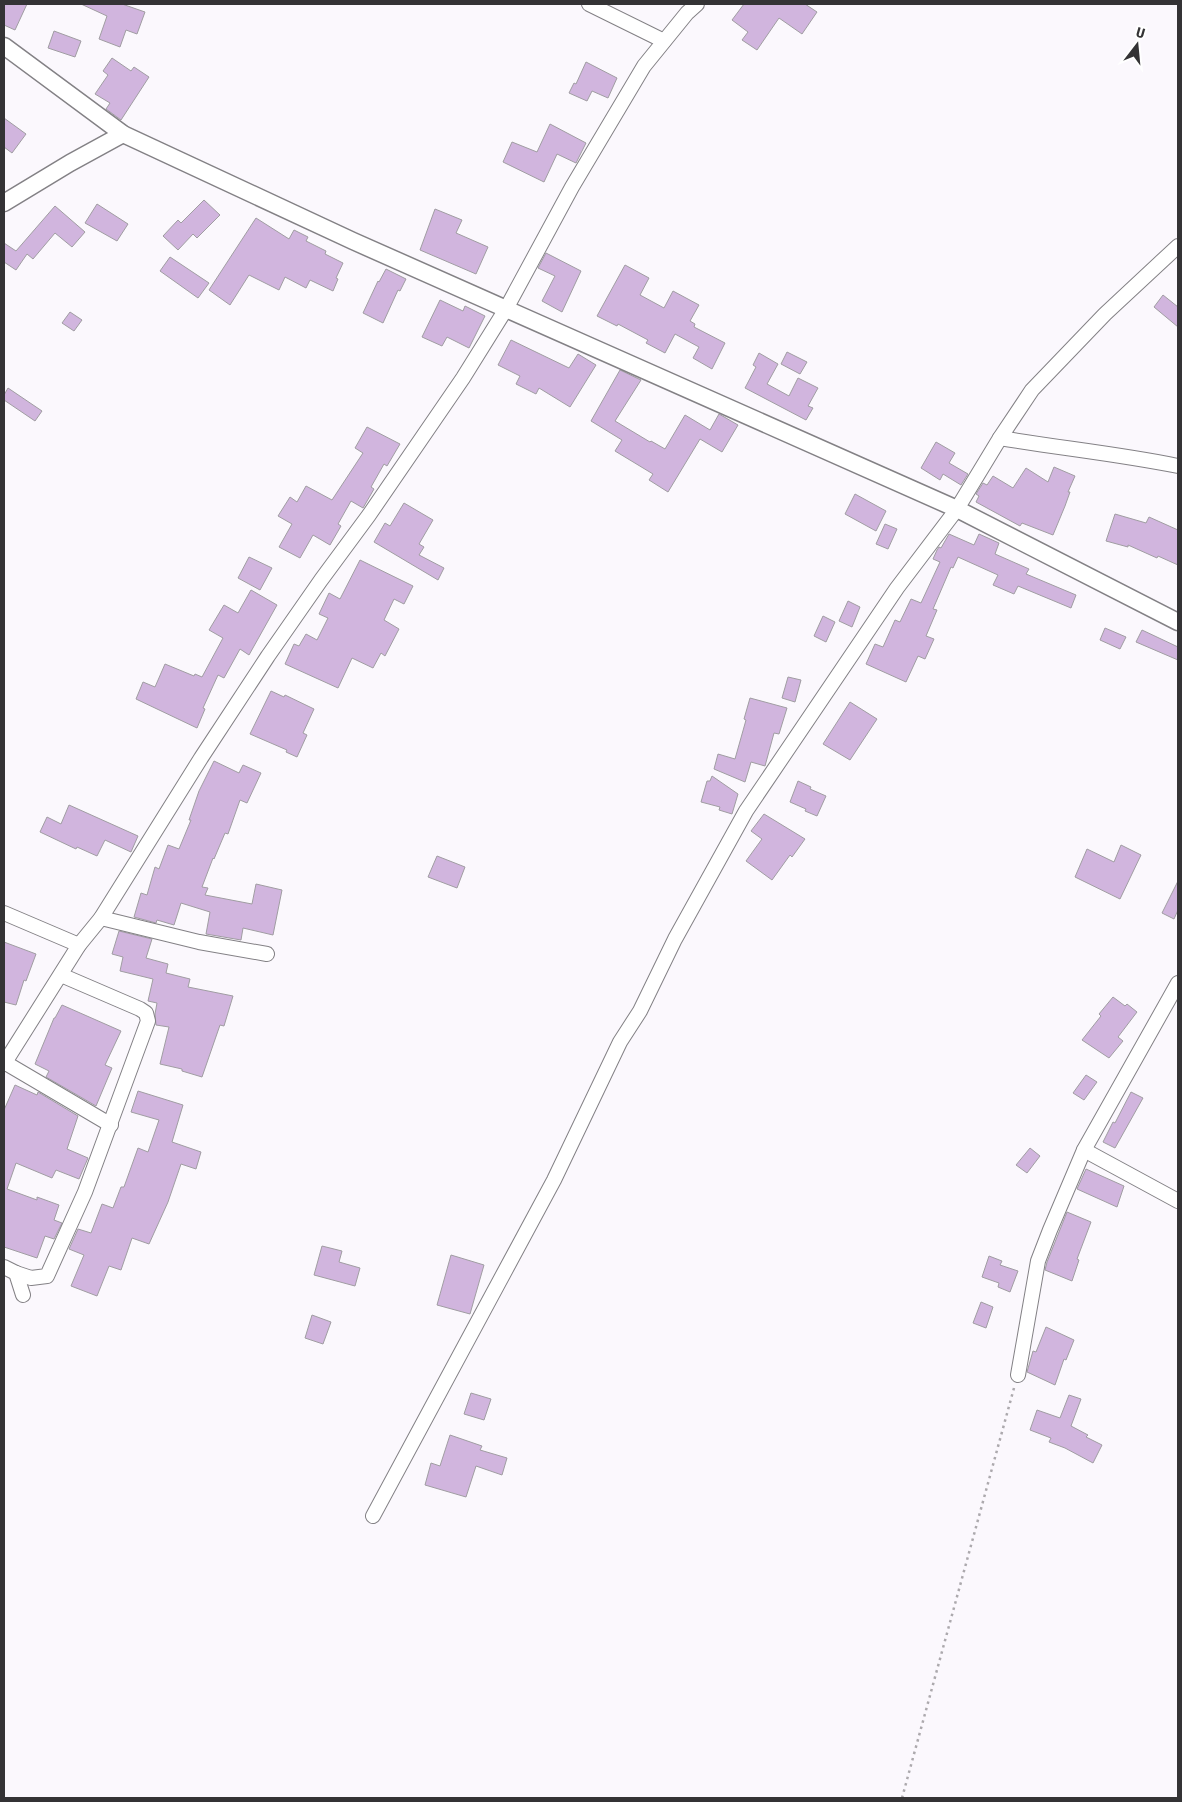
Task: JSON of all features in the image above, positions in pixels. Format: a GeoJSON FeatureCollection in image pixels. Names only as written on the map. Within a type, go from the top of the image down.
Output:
{"type":"FeatureCollection","features":[{"type":"Feature","properties":{"kind":"street"},"geometry":{"type":"LineString","coordinates":[[589,4],[664,41]]}},
{"type":"Feature","properties":{"kind":"street"},"geometry":{"type":"LineString","coordinates":[[111,1124],[4,1063],[79,945],[101,918],[201,758],[268,656],[416,448],[463,378],[506,309],[572,187],[644,66],[687,13],[697,4]]}},
{"type":"Feature","properties":{"kind":"street"},"geometry":{"type":"LineString","coordinates":[[4,46],[123,134],[353,241],[957,509],[1178,622]]}},
{"type":"Feature","properties":{"kind":"street"},"geometry":{"type":"LineString","coordinates":[[4,203],[123,134]]}},
{"type":"Feature","properties":{"kind":"street"},"geometry":{"type":"LineString","coordinates":[[374,1516],[554,1180],[620,1042],[640,1011],[675,939],[746,811],[897,588],[957,509],[1032,390],[1106,314],[1178,246]]}},
{"type":"Feature","properties":{"kind":"street"},"geometry":{"type":"LineString","coordinates":[[1000,438],[1135,457],[1178,466]]}},
{"type":"Feature","properties":{"kind":"street"},"geometry":{"type":"LineString","coordinates":[[4,913],[79,945]]}},
{"type":"Feature","properties":{"kind":"street"},"geometry":{"type":"LineString","coordinates":[[101,918],[200,942],[267,954]]}},
{"type":"Feature","properties":{"kind":"street"},"geometry":{"type":"LineString","coordinates":[[10,1270],[31,1278],[47,1276],[85,1192],[148,1021],[146,1013],[140,1009],[61,975]]}},
{"type":"Feature","properties":{"kind":"street"},"geometry":{"type":"LineString","coordinates":[[1018,1375],[1038,1261],[1084,1150],[1178,983]]}},
{"type":"Feature","properties":{"kind":"street"},"geometry":{"type":"LineString","coordinates":[[1084,1150],[1178,1201]]}},
{"type":"Feature","properties":{"kind":"street"},"geometry":{"type":"LineString","coordinates":[[10,1270],[23,1295]]}},
{"type":"Feature","properties":{"kind":"path"},"geometry":{"type":"LineString","coordinates":[[902,1798],[1018,1375]]}},
{"type":"Feature","properties":{"kind":"building"},"geometry":{"type":"Polygon","coordinates":[[[4,4],[27,4],[15,30],[4,25],[4,4]]]}},
{"type":"Feature","properties":{"kind":"building"},"geometry":{"type":"Polygon","coordinates":[[[81,4],[122,4],[145,12],[137,34],[126,30],[120,47],[99,39],[107,16],[81,4]]]}},
{"type":"Feature","properties":{"kind":"building"},"geometry":{"type":"Polygon","coordinates":[[[744,4],[805,4],[817,12],[802,34],[779,18],[757,50],[742,40],[748,32],[732,20],[744,4]]]}},
{"type":"Feature","properties":{"kind":"building"},"geometry":{"type":"Polygon","coordinates":[[[54,31],[81,41],[75,57],[48,48],[54,31]]]}},
{"type":"Feature","properties":{"kind":"building"},"geometry":{"type":"Polygon","coordinates":[[[112,58],[131,71],[134,67],[149,77],[121,120],[106,109],[110,103],[95,94],[108,75],[103,71],[112,58]]]}},
{"type":"Feature","properties":{"kind":"building"},"geometry":{"type":"Polygon","coordinates":[[[586,62],[617,78],[608,98],[592,91],[587,101],[569,93],[574,83],[576,84],[586,62]]]}},
{"type":"Feature","properties":{"kind":"building"},"geometry":{"type":"Polygon","coordinates":[[[4,118],[26,134],[12,153],[4,147],[4,118]]]}},
{"type":"Feature","properties":{"kind":"building"},"geometry":{"type":"Polygon","coordinates":[[[550,124],[586,143],[576,163],[557,154],[544,182],[503,162],[512,142],[537,152],[550,124]]]}},
{"type":"Feature","properties":{"kind":"building"},"geometry":{"type":"Polygon","coordinates":[[[204,200],[220,215],[197,238],[193,234],[178,250],[163,236],[178,220],[181,223],[204,200]]]}},
{"type":"Feature","properties":{"kind":"building"},"geometry":{"type":"Polygon","coordinates":[[[97,204],[128,224],[117,241],[85,223],[97,204]]]}},
{"type":"Feature","properties":{"kind":"building"},"geometry":{"type":"Polygon","coordinates":[[[55,206],[85,232],[72,247],[55,233],[33,259],[27,254],[16,270],[4,262],[4,243],[16,251],[55,206]]]}},
{"type":"Feature","properties":{"kind":"building"},"geometry":{"type":"Polygon","coordinates":[[[435,209],[462,220],[456,233],[488,247],[476,274],[420,250],[435,209]]]}},
{"type":"Feature","properties":{"kind":"building"},"geometry":{"type":"Polygon","coordinates":[[[256,218],[289,239],[294,230],[308,237],[306,241],[326,251],[325,254],[343,263],[336,278],[338,279],[333,291],[310,280],[306,288],[285,277],[279,290],[249,275],[230,305],[209,290],[256,218]]]}},
{"type":"Feature","properties":{"kind":"building"},"geometry":{"type":"Polygon","coordinates":[[[546,253],[581,271],[562,312],[542,301],[555,276],[538,268],[546,253]]]}},
{"type":"Feature","properties":{"kind":"building"},"geometry":{"type":"Polygon","coordinates":[[[170,257],[209,283],[198,298],[160,271],[170,257]]]}},
{"type":"Feature","properties":{"kind":"building"},"geometry":{"type":"Polygon","coordinates":[[[625,265],[649,278],[640,295],[664,308],[673,291],[699,305],[690,321],[695,324],[694,327],[725,343],[712,369],[693,358],[699,347],[675,334],[665,353],[646,343],[648,340],[618,324],[617,326],[597,316],[625,265]]]}},
{"type":"Feature","properties":{"kind":"building"},"geometry":{"type":"Polygon","coordinates":[[[386,269],[406,279],[400,291],[398,290],[383,323],[363,313],[378,281],[386,269]]]}},
{"type":"Feature","properties":{"kind":"building"},"geometry":{"type":"Polygon","coordinates":[[[1163,295],[1178,307],[1178,327],[1154,307],[1163,295]]]}},
{"type":"Feature","properties":{"kind":"building"},"geometry":{"type":"Polygon","coordinates":[[[440,300],[463,311],[465,306],[485,316],[469,348],[447,337],[442,346],[422,337],[440,300]]]}},
{"type":"Feature","properties":{"kind":"building"},"geometry":{"type":"Polygon","coordinates":[[[70,312],[82,320],[74,331],[62,323],[70,312]]]}},
{"type":"Feature","properties":{"kind":"building"},"geometry":{"type":"Polygon","coordinates":[[[511,340],[569,368],[578,354],[596,365],[570,407],[539,388],[536,394],[516,384],[520,376],[498,365],[511,340]]]}},
{"type":"Feature","properties":{"kind":"building"},"geometry":{"type":"Polygon","coordinates":[[[787,352],[807,362],[800,374],[781,364],[787,352]]]}},
{"type":"Feature","properties":{"kind":"building"},"geometry":{"type":"Polygon","coordinates":[[[759,353],[778,364],[767,384],[789,396],[798,378],[818,388],[808,406],[813,408],[806,420],[745,388],[756,367],[753,365],[759,353]]]}},
{"type":"Feature","properties":{"kind":"building"},"geometry":{"type":"Polygon","coordinates":[[[620,370],[641,380],[615,421],[665,449],[685,415],[710,430],[719,414],[738,425],[722,452],[700,439],[668,492],[649,480],[653,474],[615,451],[622,440],[591,421],[620,370]]]}},
{"type":"Feature","properties":{"kind":"building"},"geometry":{"type":"Polygon","coordinates":[[[8,388],[42,411],[35,421],[4,400],[4,395],[8,388]]]}},
{"type":"Feature","properties":{"kind":"building"},"geometry":{"type":"Polygon","coordinates":[[[367,427],[400,444],[387,466],[384,464],[371,487],[374,489],[363,508],[351,501],[338,524],[341,526],[330,545],[313,535],[300,558],[279,547],[292,524],[278,516],[290,497],[297,502],[306,486],[332,500],[363,453],[355,448],[367,427]]]}},
{"type":"Feature","properties":{"kind":"building"},"geometry":{"type":"Polygon","coordinates":[[[936,442],[955,453],[949,463],[968,474],[961,485],[943,474],[940,480],[921,468],[936,442]]]}},
{"type":"Feature","properties":{"kind":"building"},"geometry":{"type":"Polygon","coordinates":[[[1054,467],[1075,476],[1053,535],[1022,523],[1020,526],[976,502],[979,496],[976,494],[983,483],[987,485],[993,476],[1013,488],[1026,468],[1048,482],[1054,467]]]}},
{"type":"Feature","properties":{"kind":"building"},"geometry":{"type":"Polygon","coordinates":[[[855,494],[886,511],[876,531],[845,514],[855,494]]]}},
{"type":"Feature","properties":{"kind":"building"},"geometry":{"type":"Polygon","coordinates":[[[404,503],[433,520],[419,544],[424,547],[419,555],[444,568],[438,580],[374,542],[385,523],[390,526],[404,503]]]}},
{"type":"Feature","properties":{"kind":"building"},"geometry":{"type":"Polygon","coordinates":[[[1115,514],[1146,523],[1149,517],[1178,530],[1178,565],[1128,545],[1128,547],[1106,541],[1115,514]]]}},
{"type":"Feature","properties":{"kind":"building"},"geometry":{"type":"Polygon","coordinates":[[[885,524],[897,529],[888,549],[876,544],[885,524]]]}},
{"type":"Feature","properties":{"kind":"building"},"geometry":{"type":"Polygon","coordinates":[[[949,534],[974,545],[979,534],[999,543],[995,554],[1029,569],[1026,574],[1076,595],[1071,608],[1018,586],[1014,594],[993,585],[998,575],[958,557],[953,568],[951,567],[933,609],[937,610],[926,636],[934,639],[925,659],[918,656],[906,682],[866,664],[875,644],[883,647],[895,620],[900,622],[911,599],[921,603],[940,562],[933,559],[949,534]]]}},
{"type":"Feature","properties":{"kind":"building"},"geometry":{"type":"Polygon","coordinates":[[[249,557],[272,568],[260,590],[238,578],[249,557]]]}},
{"type":"Feature","properties":{"kind":"building"},"geometry":{"type":"Polygon","coordinates":[[[360,560],[413,586],[404,604],[394,599],[384,620],[399,629],[385,656],[381,653],[373,668],[352,658],[338,688],[285,664],[294,644],[299,646],[306,634],[317,640],[328,618],[319,614],[329,593],[340,599],[360,560]]]}},
{"type":"Feature","properties":{"kind":"building"},"geometry":{"type":"Polygon","coordinates":[[[251,590],[277,605],[249,655],[240,649],[224,678],[218,675],[203,708],[205,709],[197,728],[136,699],[143,682],[155,687],[165,664],[194,676],[195,674],[202,677],[223,638],[209,630],[224,605],[238,613],[251,590]]]}},
{"type":"Feature","properties":{"kind":"building"},"geometry":{"type":"Polygon","coordinates":[[[848,601],[860,607],[852,627],[839,621],[848,601]]]}},
{"type":"Feature","properties":{"kind":"building"},"geometry":{"type":"Polygon","coordinates":[[[823,616],[835,622],[826,642],[814,636],[823,616]]]}},
{"type":"Feature","properties":{"kind":"building"},"geometry":{"type":"Polygon","coordinates":[[[1105,628],[1126,637],[1120,649],[1100,640],[1105,628]]]}},
{"type":"Feature","properties":{"kind":"building"},"geometry":{"type":"Polygon","coordinates":[[[1142,630],[1178,647],[1178,660],[1136,642],[1142,630]]]}},
{"type":"Feature","properties":{"kind":"building"},"geometry":{"type":"Polygon","coordinates":[[[788,677],[801,680],[795,702],[782,698],[788,677]]]}},
{"type":"Feature","properties":{"kind":"building"},"geometry":{"type":"Polygon","coordinates":[[[271,691],[284,697],[285,695],[314,709],[303,733],[307,735],[297,757],[286,752],[287,750],[250,734],[271,691]]]}},
{"type":"Feature","properties":{"kind":"building"},"geometry":{"type":"Polygon","coordinates":[[[750,698],[787,708],[779,734],[774,733],[765,766],[751,762],[745,782],[714,769],[718,754],[735,759],[750,698]]]}},
{"type":"Feature","properties":{"kind":"building"},"geometry":{"type":"Polygon","coordinates":[[[850,702],[877,719],[850,760],[823,744],[850,702]]]}},
{"type":"Feature","properties":{"kind":"building"},"geometry":{"type":"Polygon","coordinates":[[[214,761],[239,773],[243,765],[261,773],[247,803],[240,800],[228,834],[225,833],[202,887],[208,888],[205,895],[252,904],[256,884],[282,890],[273,935],[243,928],[241,940],[206,934],[210,912],[181,903],[174,925],[157,920],[156,923],[134,917],[141,893],[147,895],[155,867],[159,869],[168,845],[179,849],[191,820],[189,820],[199,791],[214,761]]]}},
{"type":"Feature","properties":{"kind":"building"},"geometry":{"type":"Polygon","coordinates":[[[712,776],[738,794],[732,814],[719,810],[720,807],[701,802],[707,781],[710,781],[712,776]]]}},
{"type":"Feature","properties":{"kind":"building"},"geometry":{"type":"Polygon","coordinates":[[[798,781],[826,796],[817,816],[790,802],[798,781]]]}},
{"type":"Feature","properties":{"kind":"building"},"geometry":{"type":"Polygon","coordinates":[[[69,805],[138,836],[131,852],[105,840],[97,856],[77,847],[76,849],[40,832],[47,817],[61,824],[69,805]]]}},
{"type":"Feature","properties":{"kind":"building"},"geometry":{"type":"Polygon","coordinates":[[[764,814],[805,839],[792,857],[790,855],[772,880],[746,861],[762,839],[751,831],[764,814]]]}},
{"type":"Feature","properties":{"kind":"building"},"geometry":{"type":"Polygon","coordinates":[[[1121,845],[1141,855],[1120,899],[1075,877],[1087,849],[1114,862],[1121,845]]]}},
{"type":"Feature","properties":{"kind":"building"},"geometry":{"type":"Polygon","coordinates":[[[437,856],[465,867],[457,888],[428,877],[437,856]]]}},
{"type":"Feature","properties":{"kind":"building"},"geometry":{"type":"Polygon","coordinates":[[[1178,881],[1178,910],[1174,919],[1162,913],[1178,881]]]}},
{"type":"Feature","properties":{"kind":"building"},"geometry":{"type":"Polygon","coordinates":[[[119,931],[152,939],[146,958],[168,964],[166,973],[190,979],[188,987],[233,996],[224,1026],[220,1025],[202,1077],[182,1071],[182,1069],[160,1064],[169,1027],[156,1025],[157,1003],[148,1001],[153,979],[120,971],[123,957],[112,954],[119,931]]]}},
{"type":"Feature","properties":{"kind":"building"},"geometry":{"type":"Polygon","coordinates":[[[4,942],[36,954],[26,981],[24,980],[16,1005],[4,1002],[4,942]]]}},
{"type":"Feature","properties":{"kind":"building"},"geometry":{"type":"Polygon","coordinates":[[[1113,997],[1137,1012],[1118,1037],[1123,1041],[1109,1058],[1082,1040],[1113,997]]]}},
{"type":"Feature","properties":{"kind":"building"},"geometry":{"type":"Polygon","coordinates":[[[62,1005],[121,1031],[105,1065],[112,1068],[96,1106],[46,1077],[49,1071],[35,1064],[54,1018],[62,1005]]]}},
{"type":"Feature","properties":{"kind":"building"},"geometry":{"type":"Polygon","coordinates":[[[1086,1075],[1097,1082],[1084,1100],[1073,1093],[1086,1075]]]}},
{"type":"Feature","properties":{"kind":"building"},"geometry":{"type":"Polygon","coordinates":[[[15,1085],[37,1095],[38,1092],[78,1116],[67,1149],[88,1158],[79,1179],[56,1170],[52,1178],[16,1163],[7,1189],[37,1200],[37,1197],[59,1205],[54,1220],[62,1223],[54,1239],[45,1236],[37,1258],[4,1247],[4,1110],[15,1085]]]}},
{"type":"Feature","properties":{"kind":"building"},"geometry":{"type":"Polygon","coordinates":[[[138,1091],[183,1105],[172,1142],[201,1152],[196,1169],[181,1164],[168,1202],[149,1244],[132,1238],[121,1270],[109,1266],[97,1296],[71,1286],[84,1255],[69,1249],[78,1229],[91,1233],[102,1204],[113,1208],[121,1187],[124,1187],[138,1148],[148,1152],[159,1120],[131,1112],[138,1091]]]}},
{"type":"Feature","properties":{"kind":"building"},"geometry":{"type":"Polygon","coordinates":[[[1131,1092],[1143,1098],[1115,1148],[1103,1142],[1131,1092]]]}},
{"type":"Feature","properties":{"kind":"building"},"geometry":{"type":"Polygon","coordinates":[[[1030,1148],[1040,1156],[1027,1173],[1016,1165],[1030,1148]]]}},
{"type":"Feature","properties":{"kind":"building"},"geometry":{"type":"Polygon","coordinates":[[[1086,1169],[1124,1186],[1117,1207],[1077,1189],[1086,1169]]]}},
{"type":"Feature","properties":{"kind":"building"},"geometry":{"type":"Polygon","coordinates":[[[1067,1212],[1091,1222],[1077,1259],[1079,1260],[1072,1281],[1045,1270],[1067,1212]]]}},
{"type":"Feature","properties":{"kind":"building"},"geometry":{"type":"Polygon","coordinates":[[[322,1246],[342,1251],[339,1262],[360,1268],[355,1286],[314,1275],[322,1246]]]}},
{"type":"Feature","properties":{"kind":"building"},"geometry":{"type":"Polygon","coordinates":[[[451,1255],[484,1265],[470,1314],[437,1305],[451,1255]]]}},
{"type":"Feature","properties":{"kind":"building"},"geometry":{"type":"Polygon","coordinates":[[[989,1256],[1002,1261],[1000,1265],[1018,1271],[1010,1292],[998,1287],[999,1283],[982,1277],[989,1256]]]}},
{"type":"Feature","properties":{"kind":"building"},"geometry":{"type":"Polygon","coordinates":[[[981,1302],[993,1307],[986,1328],[973,1323],[981,1302]]]}},
{"type":"Feature","properties":{"kind":"building"},"geometry":{"type":"Polygon","coordinates":[[[312,1315],[331,1322],[323,1344],[305,1338],[312,1315]]]}},
{"type":"Feature","properties":{"kind":"building"},"geometry":{"type":"Polygon","coordinates":[[[1046,1327],[1074,1340],[1066,1360],[1064,1359],[1055,1385],[1027,1372],[1033,1351],[1036,1352],[1046,1327]]]}},
{"type":"Feature","properties":{"kind":"building"},"geometry":{"type":"Polygon","coordinates":[[[471,1393],[491,1399],[484,1420],[464,1414],[471,1393]]]}},
{"type":"Feature","properties":{"kind":"building"},"geometry":{"type":"Polygon","coordinates":[[[1069,1395],[1081,1399],[1071,1426],[1088,1435],[1086,1437],[1102,1445],[1093,1463],[1049,1442],[1051,1438],[1030,1430],[1037,1410],[1060,1418],[1069,1395]]]}},
{"type":"Feature","properties":{"kind":"building"},"geometry":{"type":"Polygon","coordinates":[[[450,1435],[482,1446],[480,1450],[507,1458],[502,1475],[476,1466],[466,1497],[425,1485],[431,1463],[440,1466],[450,1435]]]}}]}
